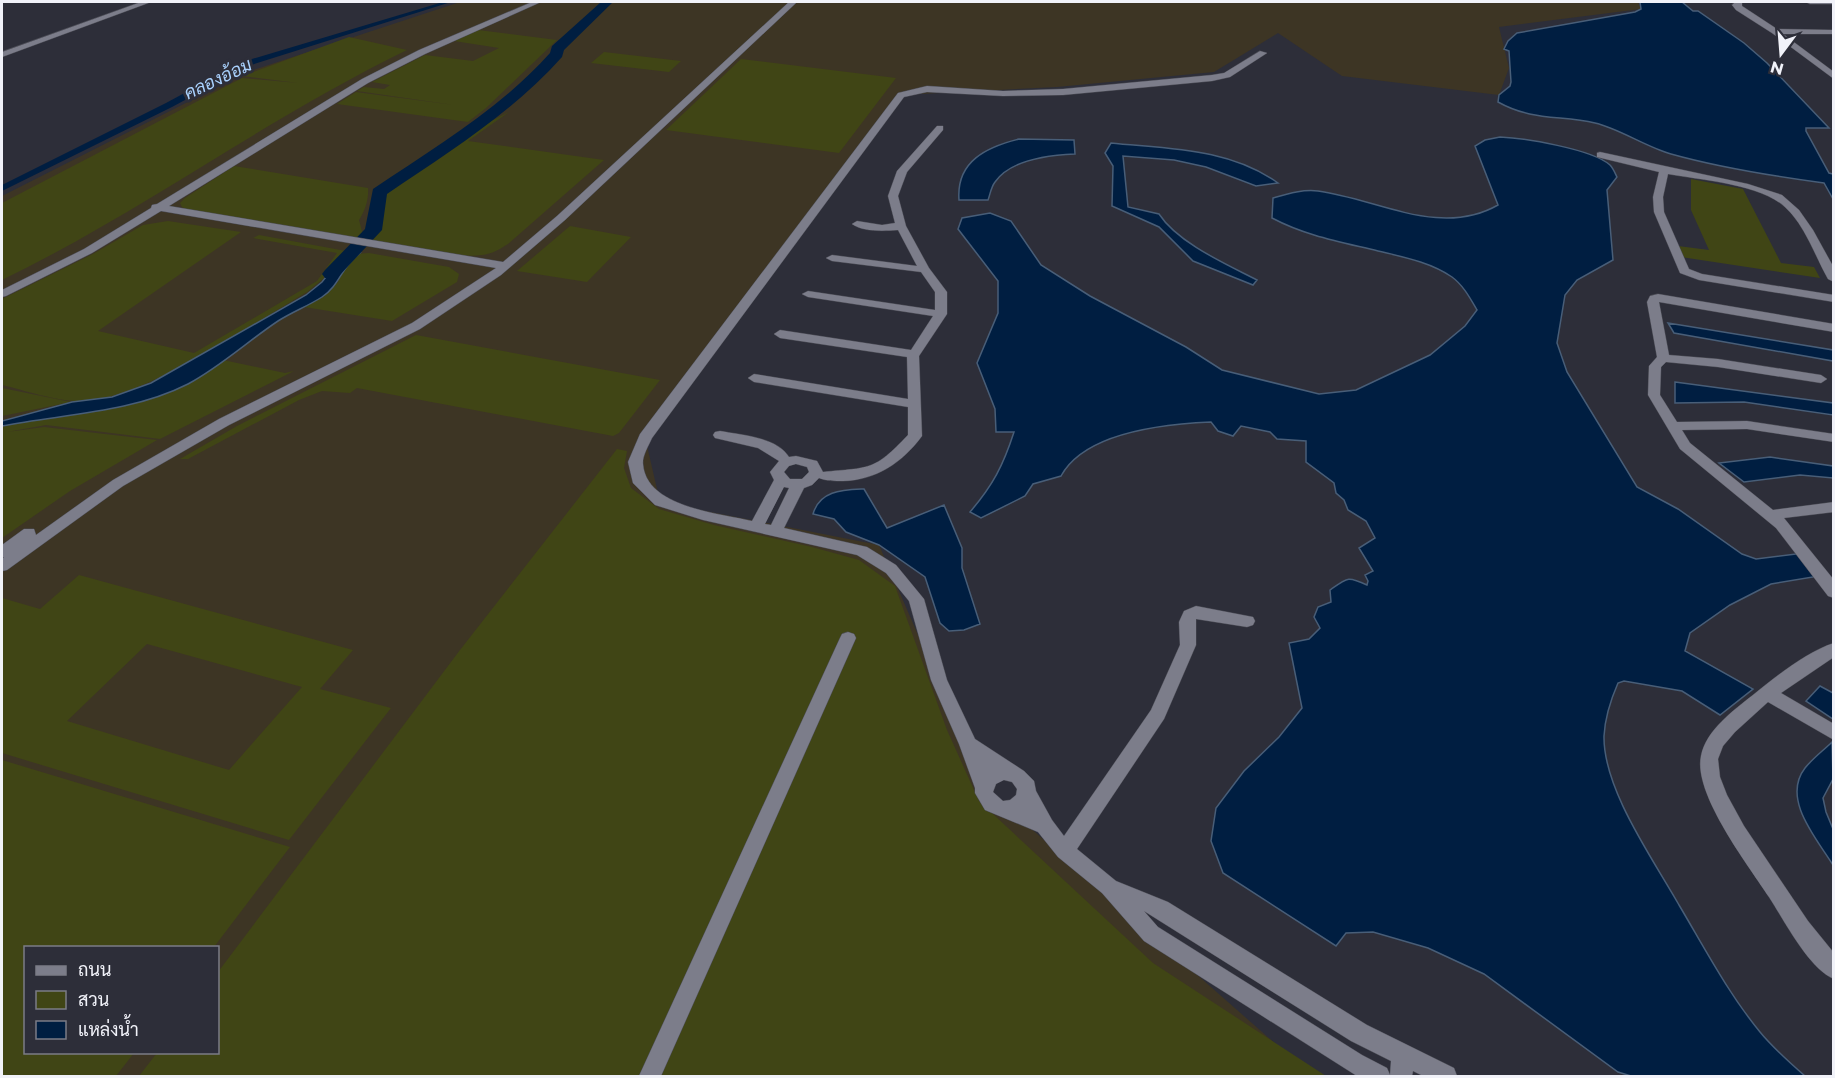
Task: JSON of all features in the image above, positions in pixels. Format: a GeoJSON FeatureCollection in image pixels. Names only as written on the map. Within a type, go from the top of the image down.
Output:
{"type":"FeatureCollection","features":[{"type":"Feature","properties":{"kind":"street"},"geometry":{"type":"LineString","coordinates":[[2,55],[147,2]]}},
{"type":"Feature","properties":{"kind":"street"},"geometry":{"type":"LineString","coordinates":[[2,294],[88,251],[147,209],[355,79],[417,48],[524,2]]}},
{"type":"Feature","properties":{"kind":"street"},"geometry":{"type":"LineString","coordinates":[[2,285],[147,209],[365,81],[426,50],[537,2]]}},
{"type":"Feature","properties":{"kind":"street"},"geometry":{"type":"LineString","coordinates":[[2,552],[137,461],[215,417],[407,322],[494,270],[784,2]]}},
{"type":"Feature","properties":{"kind":"street"},"geometry":{"type":"LineString","coordinates":[[2,566],[118,483],[163,456],[224,422],[416,326],[561,218],[793,2]]}},
{"type":"Feature","properties":{"kind":"street"},"geometry":{"type":"LineString","coordinates":[[1739,2],[1736,5],[1739,8],[1775,31],[1821,65],[1833,77]]}},
{"type":"Feature","properties":{"kind":"street"},"geometry":{"type":"LineString","coordinates":[[1810,2],[1833,2]]}},
{"type":"Feature","properties":{"kind":"street"},"geometry":{"type":"LineString","coordinates":[[1775,31],[1833,32]]}},
{"type":"Feature","properties":{"kind":"street"},"geometry":{"type":"LineString","coordinates":[[1045,826],[999,808],[987,800],[969,744],[939,680],[916,599],[891,569],[862,551],[703,515],[660,502],[640,483],[635,462],[645,437],[901,95],[910,90],[923,89],[982,93],[1066,93],[1220,78],[1263,53]]}},
{"type":"Feature","properties":{"kind":"street"},"geometry":{"type":"LineString","coordinates":[[1821,65],[1833,65]]}},
{"type":"Feature","properties":{"kind":"street"},"geometry":{"type":"LineString","coordinates":[[720,435],[779,452],[785,466],[812,477],[873,472],[896,456],[915,435],[914,354],[941,314],[941,292],[924,269],[901,226],[893,196],[902,171],[940,128]]}},
{"type":"Feature","properties":{"kind":"street"},"geometry":{"type":"LineString","coordinates":[[1600,154],[1758,190],[1781,199],[1802,224],[1833,279]]}},
{"type":"Feature","properties":{"kind":"street"},"geometry":{"type":"LineString","coordinates":[[1664,170],[1658,197],[1659,212],[1684,272],[1699,277],[1833,298]]}},
{"type":"Feature","properties":{"kind":"street"},"geometry":{"type":"LineString","coordinates":[[147,209],[494,270]]}},
{"type":"Feature","properties":{"kind":"street"},"geometry":{"type":"LineString","coordinates":[[858,224],[882,228],[901,226]]}},
{"type":"Feature","properties":{"kind":"street"},"geometry":{"type":"LineString","coordinates":[[832,258],[907,269],[924,269]]}},
{"type":"Feature","properties":{"kind":"street"},"geometry":{"type":"LineString","coordinates":[[808,294],[941,314]]}},
{"type":"Feature","properties":{"kind":"street"},"geometry":{"type":"LineString","coordinates":[[1663,358],[1653,302],[1654,298],[1658,297],[1833,328]]}},
{"type":"Feature","properties":{"kind":"street"},"geometry":{"type":"LineString","coordinates":[[780,334],[914,354]]}},
{"type":"Feature","properties":{"kind":"street"},"geometry":{"type":"LineString","coordinates":[[1663,358],[1718,363],[1821,379]]}},
{"type":"Feature","properties":{"kind":"street"},"geometry":{"type":"LineString","coordinates":[[1663,358],[1655,366],[1654,395],[1679,438],[1695,456],[1771,515],[1798,544],[1833,592]]}},
{"type":"Feature","properties":{"kind":"street"},"geometry":{"type":"LineString","coordinates":[[753,378],[915,404]]}},
{"type":"Feature","properties":{"kind":"street"},"geometry":{"type":"LineString","coordinates":[[1673,426],[1747,425],[1833,438]]}},
{"type":"Feature","properties":{"kind":"street"},"geometry":{"type":"LineString","coordinates":[[775,531],[812,477],[808,461],[785,466]]}},
{"type":"Feature","properties":{"kind":"street"},"geometry":{"type":"LineString","coordinates":[[756,527],[785,466]]}},
{"type":"Feature","properties":{"kind":"street"},"geometry":{"type":"LineString","coordinates":[[1771,515],[1833,507]]}},
{"type":"Feature","properties":{"kind":"street"},"geometry":{"type":"LineString","coordinates":[[1065,851],[1158,714],[1188,645],[1186,622],[1190,615],[1196,612],[1247,621]]}},
{"type":"Feature","properties":{"kind":"street"},"geometry":{"type":"LineString","coordinates":[[650,1077],[848,638]]}},
{"type":"Feature","properties":{"kind":"street"},"geometry":{"type":"LineString","coordinates":[[1833,649],[1808,663],[1727,728],[1714,744],[1709,758],[1711,778],[1717,796],[1742,839],[1811,942],[1833,969]]}},
{"type":"Feature","properties":{"kind":"street"},"geometry":{"type":"LineString","coordinates":[[1769,694],[1833,733]]}},
{"type":"Feature","properties":{"kind":"street"},"geometry":{"type":"LineString","coordinates":[[969,744],[1023,781],[1045,826],[1065,851],[1109,887],[1151,934],[1379,1077]]}},
{"type":"Feature","properties":{"kind":"street"},"geometry":{"type":"LineString","coordinates":[[984,787],[991,776],[997,773],[1012,773]]}},
{"type":"Feature","properties":{"kind":"street"},"geometry":{"type":"LineString","coordinates":[[999,808],[1014,808],[1021,805],[1028,793]]}},
{"type":"Feature","properties":{"kind":"street"},"geometry":{"type":"LineString","coordinates":[[1109,887],[1161,909],[1359,1033],[1402,1066],[1446,1077]]}},
{"type":"Feature","properties":{"kind":"street"},"geometry":{"type":"LineString","coordinates":[[1330,1048],[1356,1077]]}},
{"type":"Feature","properties":{"kind":"shaded area"},"geometry":{"type":"Polygon","coordinates":[[[460,2],[1638,2],[1641,9],[1499,27],[1509,68],[1499,95],[1342,76],[1278,33],[1214,72],[1057,87],[901,95],[645,437],[660,502],[879,545],[984,787],[1312,1076],[2,1076],[2,196],[247,72],[460,2]]]}},
{"type":"Feature","properties":{"kind":"green space"},"geometry":{"type":"Polygon","coordinates":[[[478,30],[557,40],[486,108],[468,122],[337,104],[356,92],[454,105],[357,91],[364,87],[384,89],[390,85],[372,82],[425,55],[473,61],[499,48],[454,41],[478,30]]]}},
{"type":"Feature","properties":{"kind":"green space"},"geometry":{"type":"Polygon","coordinates":[[[349,37],[407,50],[304,105],[105,225],[2,280],[2,203],[242,78],[298,83],[242,76],[349,37]]]}},
{"type":"Feature","properties":{"kind":"green space"},"geometry":{"type":"Polygon","coordinates":[[[604,52],[681,61],[669,72],[591,63],[604,52]]]}},
{"type":"Feature","properties":{"kind":"green space"},"geometry":{"type":"Polygon","coordinates":[[[741,59],[896,78],[839,153],[666,130],[741,59]]]}},
{"type":"Feature","properties":{"kind":"green space"},"geometry":{"type":"Polygon","coordinates":[[[509,112],[468,141],[604,160],[508,244],[489,254],[457,255],[371,240],[379,232],[383,194],[483,121],[493,120],[509,112]]]}},
{"type":"Feature","properties":{"kind":"green space"},"geometry":{"type":"Polygon","coordinates":[[[234,166],[368,188],[366,205],[359,220],[363,235],[356,238],[189,211],[182,207],[180,203],[185,198],[234,166]]]}},
{"type":"Feature","properties":{"kind":"green space"},"geometry":{"type":"Polygon","coordinates":[[[1691,179],[1743,189],[1781,263],[1814,267],[1820,278],[1681,257],[1678,246],[1709,250],[1691,210],[1691,179]]]}},
{"type":"Feature","properties":{"kind":"green space"},"geometry":{"type":"Polygon","coordinates":[[[168,221],[241,232],[98,331],[194,353],[317,281],[337,253],[253,238],[259,235],[346,251],[323,279],[307,292],[195,359],[132,389],[103,398],[69,401],[2,385],[2,299],[93,254],[143,225],[168,221]]]}},
{"type":"Feature","properties":{"kind":"green space"},"geometry":{"type":"Polygon","coordinates":[[[570,226],[631,237],[587,282],[517,271],[570,226]]]}},
{"type":"Feature","properties":{"kind":"green space"},"geometry":{"type":"Polygon","coordinates":[[[369,253],[449,267],[459,274],[457,282],[392,321],[304,307],[338,282],[341,271],[356,254],[369,253]]]}},
{"type":"Feature","properties":{"kind":"green space"},"geometry":{"type":"Polygon","coordinates":[[[416,335],[660,380],[619,433],[613,436],[357,388],[350,393],[322,391],[299,400],[188,459],[180,459],[237,426],[416,335]]]}},
{"type":"Feature","properties":{"kind":"green space"},"geometry":{"type":"Polygon","coordinates":[[[223,360],[285,373],[294,371],[160,439],[46,425],[7,432],[44,427],[157,440],[70,491],[2,538],[2,427],[145,399],[172,390],[198,377],[223,360]]]}},
{"type":"Feature","properties":{"kind":"green space"},"geometry":{"type":"Polygon","coordinates":[[[2,388],[71,402],[2,416],[2,388]]]}},
{"type":"Feature","properties":{"kind":"green space"},"geometry":{"type":"Polygon","coordinates":[[[617,449],[627,451],[624,468],[631,488],[659,509],[714,525],[859,560],[895,586],[947,730],[979,801],[1153,963],[1326,1076],[139,1076],[156,1054],[219,1054],[219,971],[460,650],[617,449]]]}},
{"type":"Feature","properties":{"kind":"green space"},"geometry":{"type":"Polygon","coordinates":[[[79,575],[353,650],[320,689],[391,708],[289,840],[2,753],[2,598],[40,609],[79,575]],[[147,644],[67,721],[229,770],[302,687],[147,644]]]}},
{"type":"Feature","properties":{"kind":"green space"},"geometry":{"type":"Polygon","coordinates":[[[2,760],[290,847],[215,946],[24,946],[24,1054],[133,1054],[116,1076],[2,1076],[2,760]]]}},
{"type":"Feature","properties":{"kind":"water"},"geometry":{"type":"Polygon","coordinates":[[[1640,2],[1682,2],[1744,43],[1767,63],[1829,128],[1806,128],[1806,131],[1829,173],[1833,174],[1833,199],[1824,183],[1690,159],[1662,151],[1604,125],[1534,115],[1498,102],[1499,95],[1510,86],[1511,82],[1509,51],[1504,49],[1508,41],[1517,33],[1635,12],[1641,9],[1640,2]]]}},
{"type":"Feature","properties":{"kind":"water"},"geometry":{"type":"Polygon","coordinates":[[[1500,137],[1541,142],[1589,154],[1610,165],[1617,177],[1607,190],[1613,260],[1577,280],[1565,295],[1557,343],[1567,372],[1637,487],[1678,509],[1742,554],[1756,559],[1804,553],[1819,576],[1771,584],[1730,605],[1690,633],[1685,651],[1753,689],[1720,715],[1682,691],[1624,681],[1618,683],[1613,696],[1604,736],[1606,757],[1620,801],[1707,953],[1737,1002],[1760,1032],[1805,1076],[1631,1076],[1618,1072],[1484,974],[1428,948],[1373,932],[1346,933],[1336,946],[1223,873],[1211,841],[1216,808],[1244,771],[1279,737],[1302,708],[1289,643],[1309,639],[1320,628],[1314,617],[1318,607],[1331,602],[1330,590],[1348,579],[1367,585],[1365,575],[1373,571],[1359,548],[1375,538],[1366,521],[1348,510],[1344,500],[1336,493],[1334,483],[1306,462],[1306,441],[1277,439],[1270,432],[1241,426],[1233,436],[1218,431],[1211,422],[1150,428],[1107,440],[1088,449],[1072,461],[1061,476],[1033,484],[1025,496],[981,518],[970,512],[996,475],[1014,432],[996,432],[995,409],[977,363],[998,313],[998,281],[958,229],[962,218],[990,213],[1011,221],[1041,265],[1090,296],[1186,347],[1222,370],[1319,394],[1356,390],[1430,355],[1465,326],[1477,310],[1460,284],[1435,267],[1311,234],[1272,218],[1273,198],[1301,191],[1318,191],[1431,217],[1454,218],[1476,214],[1498,205],[1475,146],[1485,140],[1500,137]]]}},
{"type":"Feature","properties":{"kind":"water"},"geometry":{"type":"Polygon","coordinates":[[[1019,139],[1074,140],[1075,154],[1043,157],[1021,163],[1002,174],[995,182],[988,200],[959,200],[959,187],[968,166],[976,158],[996,146],[1019,139]]]}},
{"type":"Feature","properties":{"kind":"water"},"geometry":{"type":"Polygon","coordinates":[[[1111,143],[1176,149],[1219,157],[1259,171],[1278,183],[1256,186],[1206,167],[1174,160],[1123,156],[1128,207],[1159,214],[1167,225],[1190,243],[1217,260],[1257,280],[1253,285],[1193,261],[1159,227],[1112,206],[1113,166],[1105,153],[1111,143]]]}},
{"type":"Feature","properties":{"kind":"water"},"geometry":{"type":"Polygon","coordinates":[[[347,251],[360,253],[328,292],[278,321],[188,384],[166,394],[120,407],[2,426],[2,421],[72,402],[112,397],[151,383],[306,295],[322,282],[347,251]]]}},
{"type":"Feature","properties":{"kind":"water"},"geometry":{"type":"Polygon","coordinates":[[[1668,323],[1833,350],[1833,361],[1674,333],[1668,323]]]}},
{"type":"Feature","properties":{"kind":"water"},"geometry":{"type":"Polygon","coordinates":[[[1675,382],[1833,403],[1833,415],[1744,402],[1675,403],[1675,382]]]}},
{"type":"Feature","properties":{"kind":"water"},"geometry":{"type":"Polygon","coordinates":[[[1770,457],[1833,466],[1833,478],[1800,475],[1744,482],[1719,463],[1770,457]]]}},
{"type":"Feature","properties":{"kind":"water"},"geometry":{"type":"Polygon","coordinates":[[[864,489],[887,528],[944,505],[962,548],[962,568],[980,624],[964,630],[949,631],[940,623],[925,577],[879,545],[846,532],[834,519],[813,514],[821,500],[833,493],[864,489]]]}},
{"type":"Feature","properties":{"kind":"water"},"geometry":{"type":"Polygon","coordinates":[[[1820,686],[1833,693],[1833,719],[1806,701],[1820,686]]]}},
{"type":"Feature","properties":{"kind":"water"},"geometry":{"type":"Polygon","coordinates":[[[1832,742],[1833,779],[1823,798],[1833,829],[1833,865],[1804,818],[1797,793],[1799,780],[1805,768],[1832,742]]]}},
{"type":"Feature","properties":{"kind":"waterway","name":"คลองอ้อม"},"geometry":{"type":"LineString","coordinates":[[2,188],[169,105],[245,64],[448,2]]}},
{"type":"Feature","properties":{"kind":"waterway"},"geometry":{"type":"LineString","coordinates":[[331,274],[373,230],[379,192],[497,111],[540,74],[557,54],[557,49],[607,2]]}}]}
